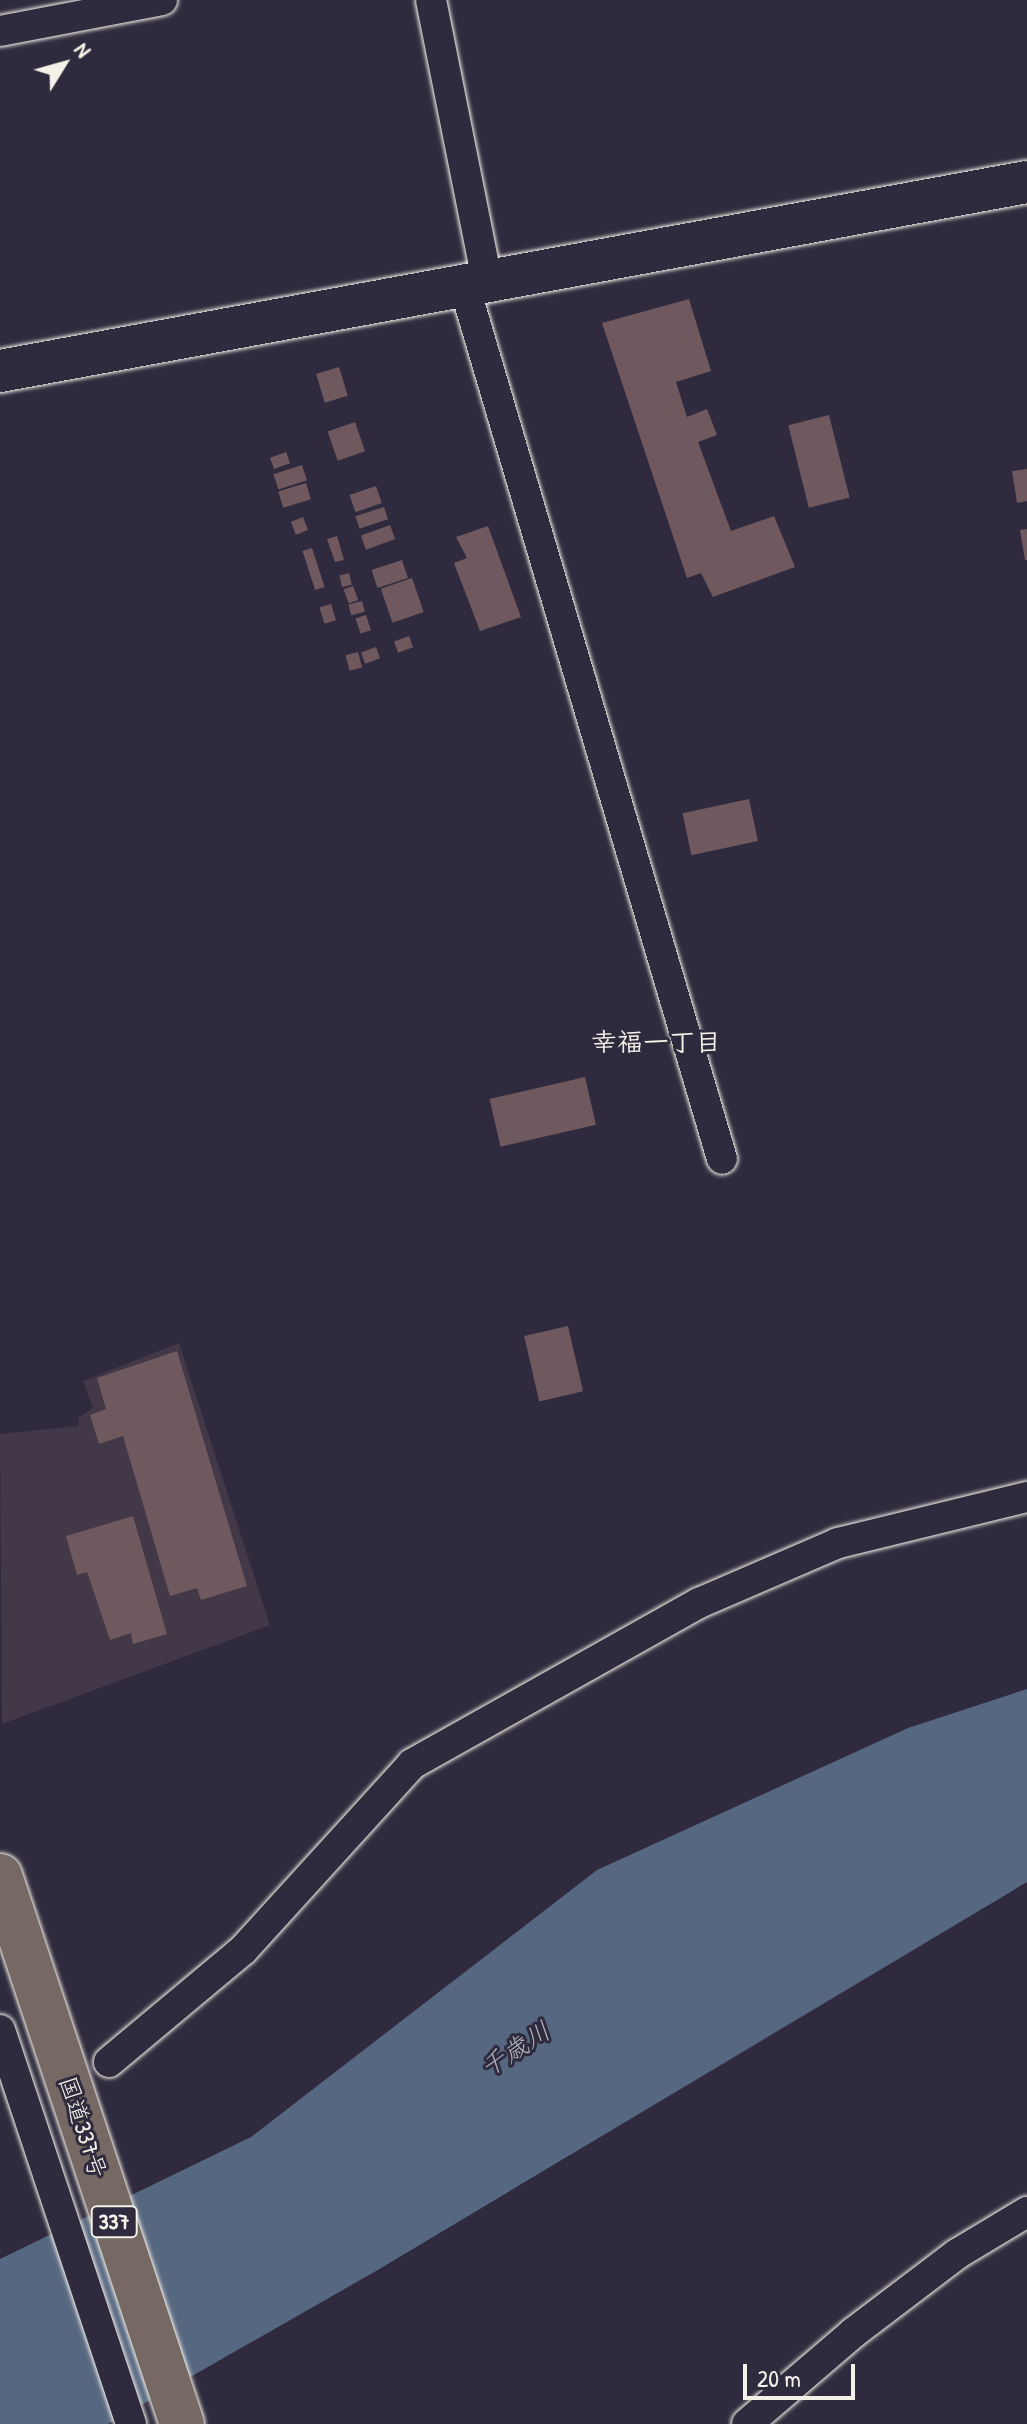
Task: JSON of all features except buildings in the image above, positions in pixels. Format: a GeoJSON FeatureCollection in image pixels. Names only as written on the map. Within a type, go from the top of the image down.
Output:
{"type":"FeatureCollection","features":[{"type":"Feature","properties":{"kind":"highway","name":"国道337号"},"geometry":{"type":"LineString","coordinates":[[0,1876],[182,2424]]}},
{"type":"Feature","properties":{"kind":"street"},"geometry":{"type":"LineString","coordinates":[[0,31],[162,0]]}},
{"type":"Feature","properties":{"kind":"street"},"geometry":{"type":"LineString","coordinates":[[431,0],[475,282],[722,1159]]}},
{"type":"Feature","properties":{"kind":"street"},"geometry":{"type":"LineString","coordinates":[[0,371],[1027,182]]}},
{"type":"Feature","properties":{"kind":"street"},"geometry":{"type":"LineString","coordinates":[[109,2062],[243,1950],[412,1764],[699,1603],[796,1561],[879,1531],[1027,1497]]}},
{"type":"Feature","properties":{"kind":"street"},"geometry":{"type":"LineString","coordinates":[[2,2034],[131,2424]]}},
{"type":"Feature","properties":{"kind":"street"},"geometry":{"type":"LineString","coordinates":[[747,2424],[899,2298],[1027,2212]]}},
{"type":"Feature","properties":{"kind":"shaded area"},"geometry":{"type":"Polygon","coordinates":[[[179,1343],[270,1625],[2,1724],[0,1434],[78,1426],[79,1417],[93,1408],[83,1381],[179,1343]]]}},
{"type":"Feature","properties":{"kind":"water","name":"千歳川"},"geometry":{"type":"Polygon","coordinates":[[[1027,1689],[1027,1882],[376,2271],[108,2424],[0,2424],[0,2259],[251,2137],[597,1870],[908,1728],[1027,1689]]]}},
{"type":"Feature","properties":{"kind":"district","name":"幸福一丁目"},"geometry":{"type":"Point","coordinates":[656,1042]}}]}
